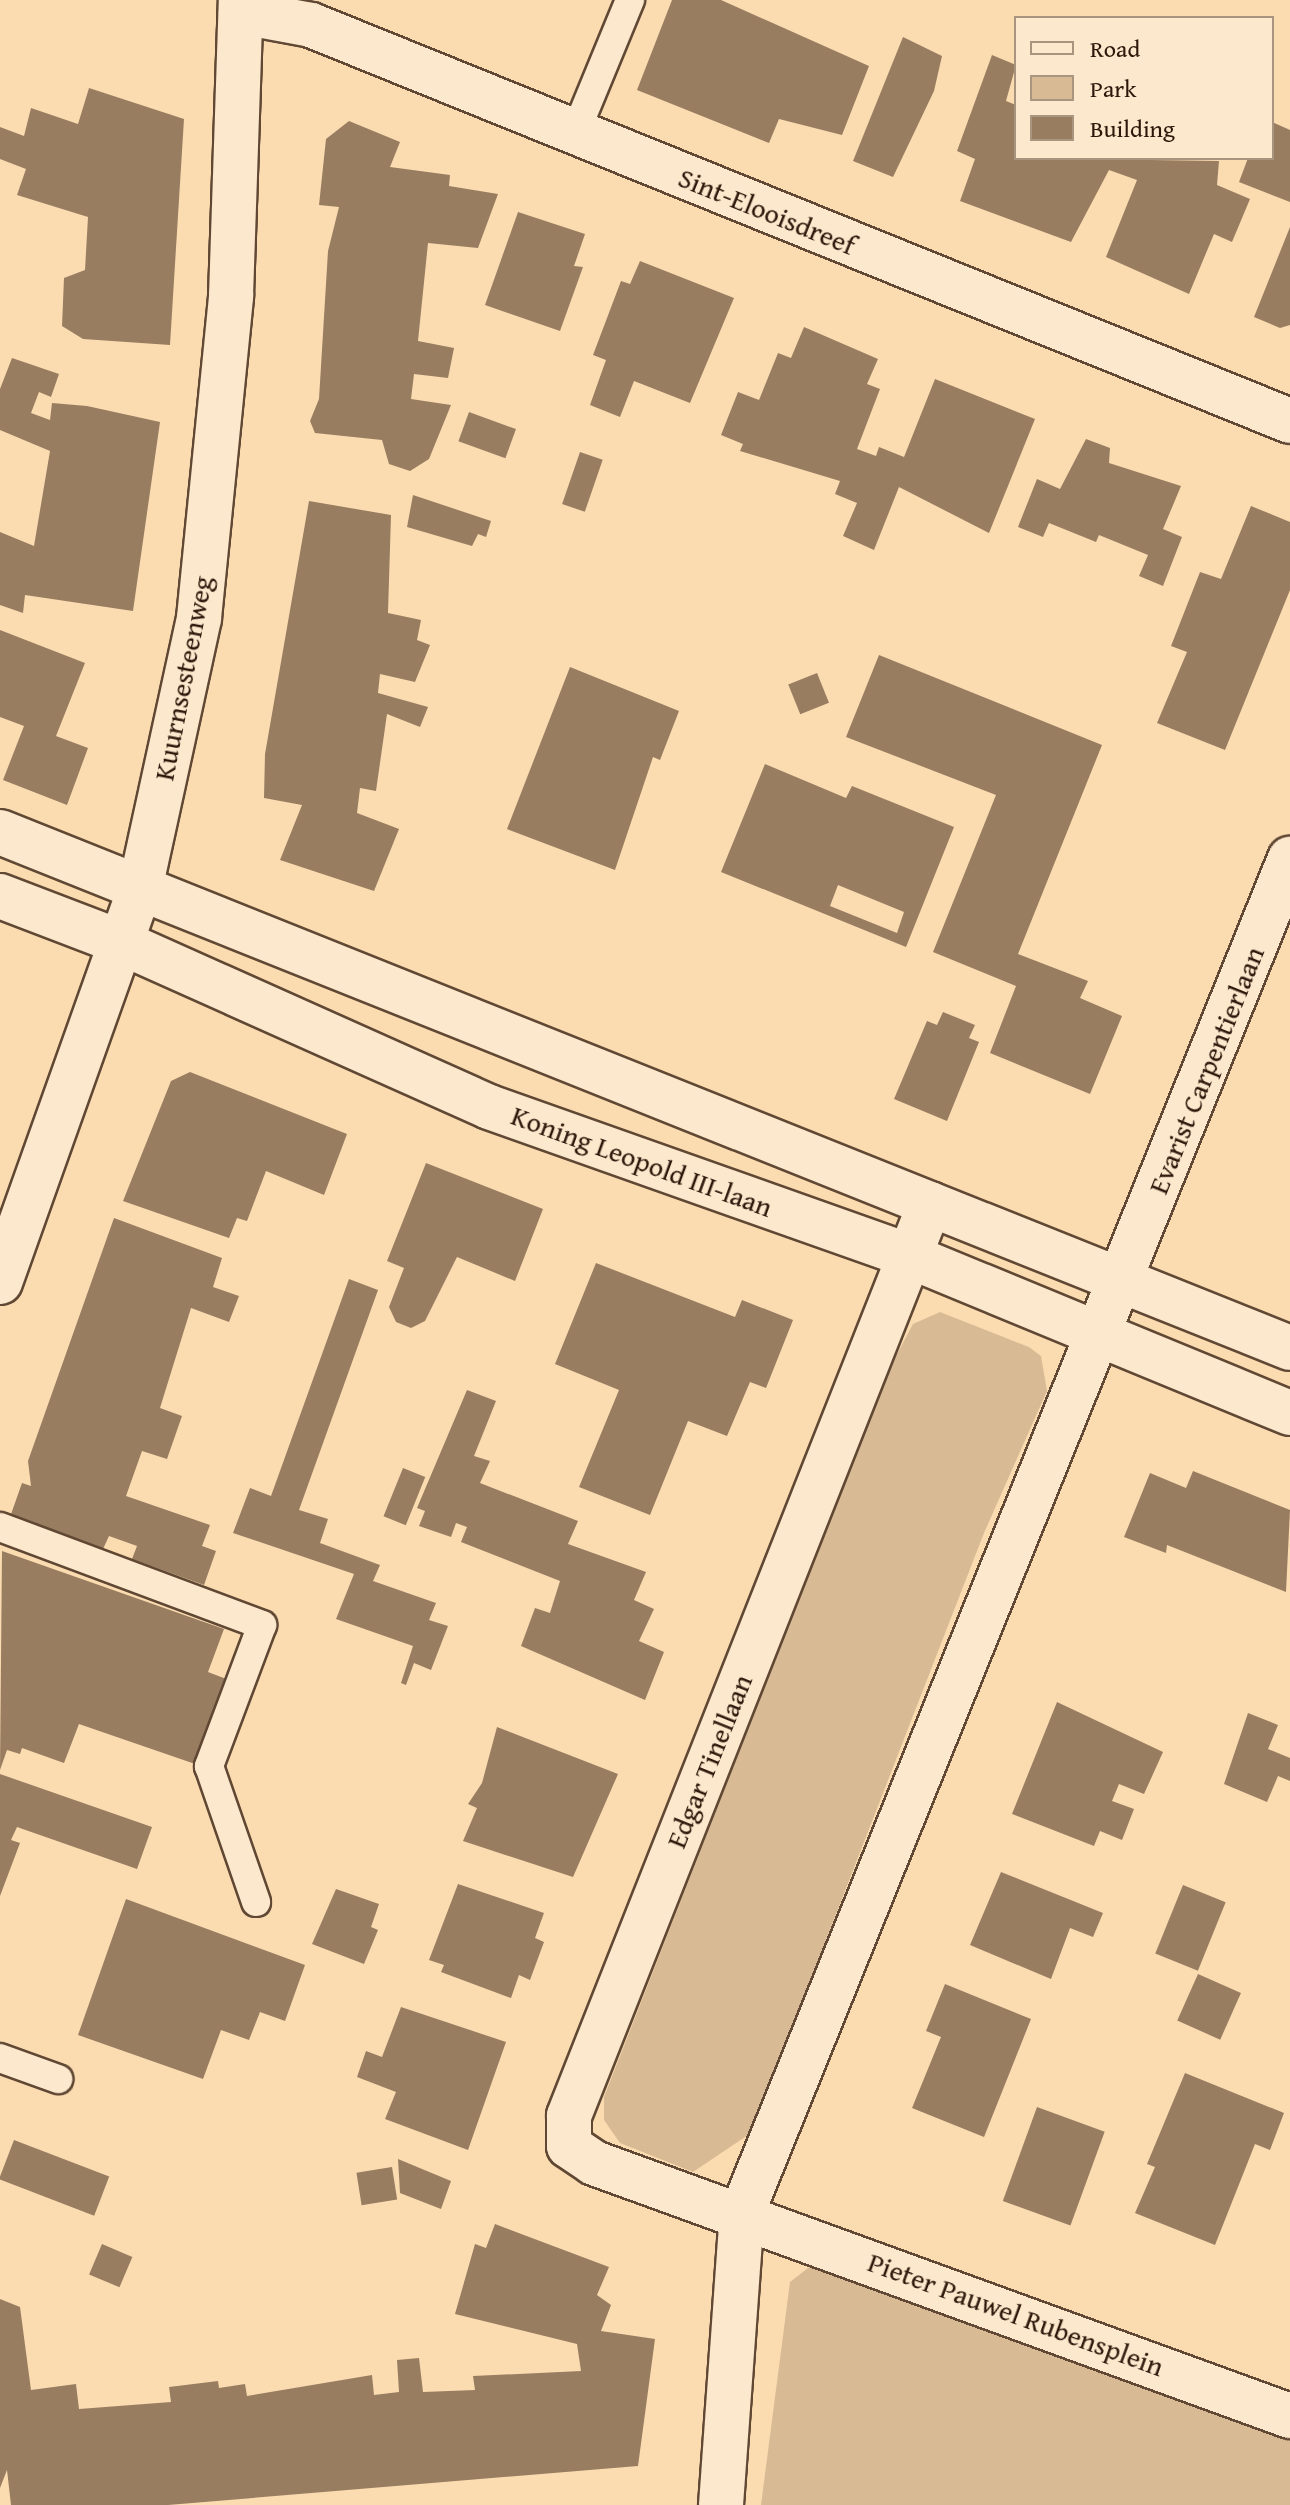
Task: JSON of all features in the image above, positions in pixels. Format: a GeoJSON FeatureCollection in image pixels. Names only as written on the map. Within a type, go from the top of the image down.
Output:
{"type":"FeatureCollection","features":[{"type":"Feature","properties":{"kind":"street","name":"Sint-Elooisdreef"},"geometry":{"type":"LineString","coordinates":[[241,6],[311,25],[1290,421]]}},
{"type":"Feature","properties":{"kind":"street","name":"Kuurnsesteenweg"},"geometry":{"type":"LineString","coordinates":[[0,1282],[118,941],[140,889],[199,618],[231,296],[241,6]]}},
{"type":"Feature","properties":{"kind":"street"},"geometry":{"type":"LineString","coordinates":[[0,832],[1290,1348]]}},
{"type":"Feature","properties":{"kind":"street","name":"Evarist Carpentierlaan"},"geometry":{"type":"LineString","coordinates":[[1121,1280],[1290,859]]}},
{"type":"Feature","properties":{"kind":"street","name":"Koning Leopold III-laan"},"geometry":{"type":"LineString","coordinates":[[0,896],[118,941],[489,1107],[909,1256],[1096,1338],[1290,1413]]}},
{"type":"Feature","properties":{"kind":"street","name":"Edgar Tinellaan"},"geometry":{"type":"LineString","coordinates":[[742,2213],[594,2163],[569,2146],[569,2116],[930,1204]]}},
{"type":"Feature","properties":{"kind":"street"},"geometry":{"type":"LineString","coordinates":[[721,2505],[742,2213],[1121,1280]]}},
{"type":"Feature","properties":{"kind":"street","name":"Pieter Pauwel Rubensplein"},"geometry":{"type":"LineString","coordinates":[[742,2213],[1290,2416]]}},
{"type":"Feature","properties":{"kind":"lane"},"geometry":{"type":"LineString","coordinates":[[576,131],[630,0]]}},
{"type":"Feature","properties":{"kind":"lane"},"geometry":{"type":"LineString","coordinates":[[0,1527],[262,1625],[209,1766],[256,1902]]}},
{"type":"Feature","properties":{"kind":"lane"},"geometry":{"type":"LineString","coordinates":[[0,2058],[58,2079]]}},
{"type":"Feature","properties":{"kind":"green space"},"geometry":{"type":"Polygon","coordinates":[[[940,1312],[1029,1347],[1041,1356],[1047,1391],[984,1533],[751,2133],[693,2172],[620,2143],[604,2120],[604,2097],[888,1371],[913,1324],[940,1312]]]}},
{"type":"Feature","properties":{"kind":"green space"},"geometry":{"type":"Polygon","coordinates":[[[821,2258],[1290,2433],[1290,2505],[761,2505],[790,2282],[821,2258]]]}},
{"type":"Feature","properties":{"kind":"building"},"geometry":{"type":"Polygon","coordinates":[[[672,0],[721,0],[869,66],[842,135],[779,119],[769,143],[637,90],[672,0]]]}},
{"type":"Feature","properties":{"kind":"building"},"geometry":{"type":"Polygon","coordinates":[[[903,37],[942,56],[934,91],[893,177],[853,161],[903,37]]]}},
{"type":"Feature","properties":{"kind":"building"},"geometry":{"type":"Polygon","coordinates":[[[992,55],[1014,64],[1006,101],[1014,104],[1014,160],[1219,161],[1217,185],[1250,199],[1232,242],[1214,234],[1189,294],[1106,257],[1137,180],[1109,170],[1071,242],[960,201],[975,159],[957,151],[992,55]]]}},
{"type":"Feature","properties":{"kind":"building"},"geometry":{"type":"Polygon","coordinates":[[[89,88],[184,119],[170,345],[83,339],[62,326],[64,278],[85,270],[88,217],[17,195],[26,169],[0,159],[0,127],[24,136],[31,108],[78,124],[89,88]]]}},
{"type":"Feature","properties":{"kind":"building"},"geometry":{"type":"Polygon","coordinates":[[[349,121],[400,142],[390,167],[450,175],[449,186],[498,194],[478,248],[428,243],[418,341],[454,348],[448,378],[414,374],[411,399],[451,405],[429,459],[410,471],[389,464],[382,440],[315,433],[310,421],[319,399],[328,251],[339,207],[319,205],[326,139],[349,121]]]}},
{"type":"Feature","properties":{"kind":"building"},"geometry":{"type":"Polygon","coordinates":[[[1274,123],[1290,130],[1290,202],[1239,182],[1247,160],[1274,160],[1274,123]]]}},
{"type":"Feature","properties":{"kind":"building"},"geometry":{"type":"Polygon","coordinates":[[[518,212],[585,234],[574,266],[583,267],[560,331],[485,305],[518,212]]]}},
{"type":"Feature","properties":{"kind":"building"},"geometry":{"type":"Polygon","coordinates":[[[1290,227],[1290,325],[1280,328],[1254,317],[1290,227]]]}},
{"type":"Feature","properties":{"kind":"building"},"geometry":{"type":"Polygon","coordinates":[[[640,261],[734,298],[690,403],[634,381],[620,417],[590,405],[606,360],[593,355],[621,281],[630,284],[640,261]]]}},
{"type":"Feature","properties":{"kind":"building"},"geometry":{"type":"Polygon","coordinates":[[[804,327],[878,359],[867,384],[880,389],[857,449],[876,456],[879,447],[904,457],[935,379],[1035,419],[989,533],[899,487],[874,550],[843,536],[857,503],[835,494],[840,481],[740,451],[743,444],[721,435],[738,392],[759,400],[778,353],[791,358],[804,327]]]}},
{"type":"Feature","properties":{"kind":"building"},"geometry":{"type":"Polygon","coordinates":[[[12,358],[59,374],[51,397],[39,392],[31,413],[50,420],[52,403],[87,406],[160,422],[133,611],[25,595],[23,613],[0,605],[0,532],[34,546],[50,451],[0,430],[0,389],[12,358]]]}},
{"type":"Feature","properties":{"kind":"building"},"geometry":{"type":"Polygon","coordinates":[[[469,412],[516,429],[505,458],[458,441],[469,412]]]}},
{"type":"Feature","properties":{"kind":"building"},"geometry":{"type":"Polygon","coordinates":[[[1086,439],[1110,448],[1109,463],[1181,486],[1163,529],[1182,537],[1163,586],[1139,576],[1148,555],[1099,535],[1096,542],[1049,523],[1043,537],[1018,527],[1037,479],[1060,489],[1086,439]]]}},
{"type":"Feature","properties":{"kind":"building"},"geometry":{"type":"Polygon","coordinates":[[[580,452],[603,460],[585,512],[562,504],[580,452]]]}},
{"type":"Feature","properties":{"kind":"building"},"geometry":{"type":"Polygon","coordinates":[[[413,495],[491,521],[486,537],[478,534],[472,546],[407,527],[413,495]]]}},
{"type":"Feature","properties":{"kind":"building"},"geometry":{"type":"Polygon","coordinates":[[[309,501],[391,515],[388,613],[421,620],[417,640],[430,645],[415,682],[380,674],[378,693],[428,707],[420,727],[387,714],[376,791],[360,788],[357,813],[399,829],[374,891],[280,860],[302,805],[264,798],[265,754],[309,501]]]}},
{"type":"Feature","properties":{"kind":"building"},"geometry":{"type":"Polygon","coordinates":[[[1251,506],[1290,522],[1290,590],[1225,750],[1157,723],[1187,652],[1171,646],[1200,572],[1221,579],[1251,506]]]}},
{"type":"Feature","properties":{"kind":"building"},"geometry":{"type":"Polygon","coordinates":[[[0,630],[85,663],[56,736],[88,748],[67,805],[3,780],[24,726],[0,717],[0,630]]]}},
{"type":"Feature","properties":{"kind":"building"},"geometry":{"type":"Polygon","coordinates":[[[879,655],[1102,745],[1018,954],[1088,981],[1080,998],[1122,1016],[1090,1094],[990,1053],[1016,986],[933,952],[996,795],[846,737],[879,655]]]}},
{"type":"Feature","properties":{"kind":"building"},"geometry":{"type":"Polygon","coordinates":[[[570,667],[679,711],[660,760],[653,757],[615,870],[507,829],[570,667]]]}},
{"type":"Feature","properties":{"kind":"building"},"geometry":{"type":"Polygon","coordinates":[[[817,673],[829,703],[800,714],[788,685],[817,673]]]}},
{"type":"Feature","properties":{"kind":"building"},"geometry":{"type":"Polygon","coordinates":[[[765,764],[846,798],[852,786],[954,827],[906,947],[721,872],[765,764]],[[838,885],[830,906],[897,933],[904,912],[838,885]]]}},
{"type":"Feature","properties":{"kind":"building"},"geometry":{"type":"Polygon","coordinates":[[[943,1012],[975,1025],[969,1038],[979,1042],[947,1121],[894,1099],[927,1021],[937,1025],[943,1012]]]}},
{"type":"Feature","properties":{"kind":"building"},"geometry":{"type":"Polygon","coordinates":[[[190,1072],[347,1134],[324,1195],[266,1171],[247,1221],[237,1218],[229,1238],[123,1201],[171,1081],[190,1072]]]}},
{"type":"Feature","properties":{"kind":"building"},"geometry":{"type":"Polygon","coordinates":[[[426,1163],[543,1209],[515,1281],[457,1257],[425,1321],[411,1328],[396,1322],[389,1307],[404,1268],[387,1261],[426,1163]]]}},
{"type":"Feature","properties":{"kind":"building"},"geometry":{"type":"Polygon","coordinates":[[[114,1218],[222,1258],[213,1287],[239,1296],[229,1322],[191,1308],[160,1408],[182,1416],[167,1459],[142,1451],[126,1496],[210,1525],[202,1546],[216,1551],[204,1585],[132,1559],[137,1546],[109,1536],[103,1549],[10,1517],[22,1483],[31,1486],[28,1461],[114,1218]]]}},
{"type":"Feature","properties":{"kind":"building"},"geometry":{"type":"Polygon","coordinates":[[[596,1263],[735,1317],[742,1300],[793,1320],[766,1388],[750,1382],[727,1436],[688,1421],[650,1515],[579,1487],[619,1390],[555,1364],[596,1263]]]}},
{"type":"Feature","properties":{"kind":"building"},"geometry":{"type":"Polygon","coordinates":[[[349,1279],[378,1290],[299,1510],[328,1519],[320,1543],[380,1565],[373,1581],[436,1603],[429,1620],[448,1626],[431,1670],[414,1663],[406,1685],[401,1683],[413,1646],[336,1619],[354,1574],[233,1533],[250,1488],[271,1496],[349,1279]]]}},
{"type":"Feature","properties":{"kind":"building"},"geometry":{"type":"Polygon","coordinates":[[[467,1390],[496,1401],[474,1456],[490,1461],[480,1483],[578,1521],[568,1544],[646,1572],[634,1600],[654,1609],[639,1641],[664,1652],[645,1700],[521,1646],[535,1608],[550,1613],[560,1581],[461,1542],[467,1527],[456,1523],[451,1537],[419,1526],[425,1511],[417,1508],[467,1390]]]}},
{"type":"Feature","properties":{"kind":"building"},"geometry":{"type":"Polygon","coordinates":[[[403,1468],[425,1477],[406,1525],[384,1516],[403,1468]]]}},
{"type":"Feature","properties":{"kind":"building"},"geometry":{"type":"Polygon","coordinates":[[[1193,1471],[1290,1510],[1286,1592],[1167,1545],[1166,1553],[1124,1537],[1150,1473],[1186,1488],[1193,1471]]]}},
{"type":"Feature","properties":{"kind":"building"},"geometry":{"type":"Polygon","coordinates":[[[2,1551],[224,1629],[208,1672],[229,1680],[198,1765],[79,1724],[64,1763],[22,1748],[20,1754],[7,1750],[0,1770],[2,1551]]]}},
{"type":"Feature","properties":{"kind":"building"},"geometry":{"type":"Polygon","coordinates":[[[1057,1702],[1163,1752],[1144,1794],[1119,1784],[1112,1801],[1134,1809],[1122,1840],[1100,1831],[1094,1846],[1012,1814],[1057,1702]]]}},
{"type":"Feature","properties":{"kind":"building"},"geometry":{"type":"Polygon","coordinates":[[[1248,1713],[1278,1725],[1268,1749],[1290,1758],[1290,1781],[1278,1776],[1267,1802],[1224,1784],[1248,1713]]]}},
{"type":"Feature","properties":{"kind":"building"},"geometry":{"type":"Polygon","coordinates":[[[497,1727],[618,1774],[573,1877],[463,1841],[477,1808],[468,1804],[482,1783],[497,1727]]]}},
{"type":"Feature","properties":{"kind":"building"},"geometry":{"type":"Polygon","coordinates":[[[0,1774],[152,1827],[137,1869],[17,1827],[11,1840],[20,1843],[0,1896],[0,1774]]]}},
{"type":"Feature","properties":{"kind":"building"},"geometry":{"type":"Polygon","coordinates":[[[1001,1872],[1103,1913],[1093,1937],[1070,1928],[1051,1979],[970,1945],[1001,1872]]]}},
{"type":"Feature","properties":{"kind":"building"},"geometry":{"type":"Polygon","coordinates":[[[458,1884],[544,1913],[535,1938],[544,1942],[530,1980],[519,1975],[511,1998],[441,1972],[444,1965],[429,1960],[458,1884]]]}},
{"type":"Feature","properties":{"kind":"building"},"geometry":{"type":"Polygon","coordinates":[[[1183,1885],[1226,1902],[1198,1971],[1155,1954],[1183,1885]]]}},
{"type":"Feature","properties":{"kind":"building"},"geometry":{"type":"Polygon","coordinates":[[[336,1889],[379,1904],[371,1927],[378,1930],[364,1964],[312,1944],[336,1889]]]}},
{"type":"Feature","properties":{"kind":"building"},"geometry":{"type":"Polygon","coordinates":[[[126,1899],[305,1965],[285,2021],[260,2012],[249,2040],[221,2030],[203,2079],[78,2035],[126,1899]]]}},
{"type":"Feature","properties":{"kind":"building"},"geometry":{"type":"Polygon","coordinates":[[[1198,1974],[1241,1993],[1220,2040],[1177,2021],[1198,1974]]]}},
{"type":"Feature","properties":{"kind":"building"},"geometry":{"type":"Polygon","coordinates":[[[945,1984],[1031,2019],[984,2137],[912,2108],[941,2037],[926,2031],[945,1984]]]}},
{"type":"Feature","properties":{"kind":"building"},"geometry":{"type":"Polygon","coordinates":[[[401,2007],[506,2042],[468,2150],[385,2119],[396,2092],[357,2077],[366,2051],[382,2057],[401,2007]]]}},
{"type":"Feature","properties":{"kind":"building"},"geometry":{"type":"Polygon","coordinates":[[[1185,2073],[1284,2113],[1270,2150],[1255,2144],[1215,2245],[1135,2213],[1155,2167],[1147,2164],[1185,2073]]]}},
{"type":"Feature","properties":{"kind":"building"},"geometry":{"type":"Polygon","coordinates":[[[1037,2107],[1105,2132],[1070,2226],[1003,2201],[1037,2107]]]}},
{"type":"Feature","properties":{"kind":"building"},"geometry":{"type":"Polygon","coordinates":[[[14,2140],[109,2177],[94,2216],[0,2180],[14,2140]]]}},
{"type":"Feature","properties":{"kind":"building"},"geometry":{"type":"Polygon","coordinates":[[[398,2159],[451,2181],[441,2209],[400,2193],[398,2159]]]}},
{"type":"Feature","properties":{"kind":"building"},"geometry":{"type":"Polygon","coordinates":[[[392,2167],[397,2200],[362,2205],[356,2173],[392,2167]]]}},
{"type":"Feature","properties":{"kind":"building"},"geometry":{"type":"Polygon","coordinates":[[[495,2224],[609,2267],[597,2295],[611,2305],[601,2331],[655,2339],[638,2466],[168,2505],[11,2505],[7,2470],[0,2488],[0,2299],[20,2307],[31,2390],[76,2384],[79,2409],[171,2402],[169,2387],[218,2381],[219,2388],[245,2384],[247,2396],[372,2375],[374,2395],[399,2392],[397,2360],[419,2358],[423,2392],[475,2390],[473,2376],[581,2371],[577,2344],[455,2314],[475,2244],[486,2248],[495,2224]]]}},
{"type":"Feature","properties":{"kind":"building"},"geometry":{"type":"Polygon","coordinates":[[[102,2244],[132,2257],[119,2287],[89,2274],[102,2244]]]}}]}
